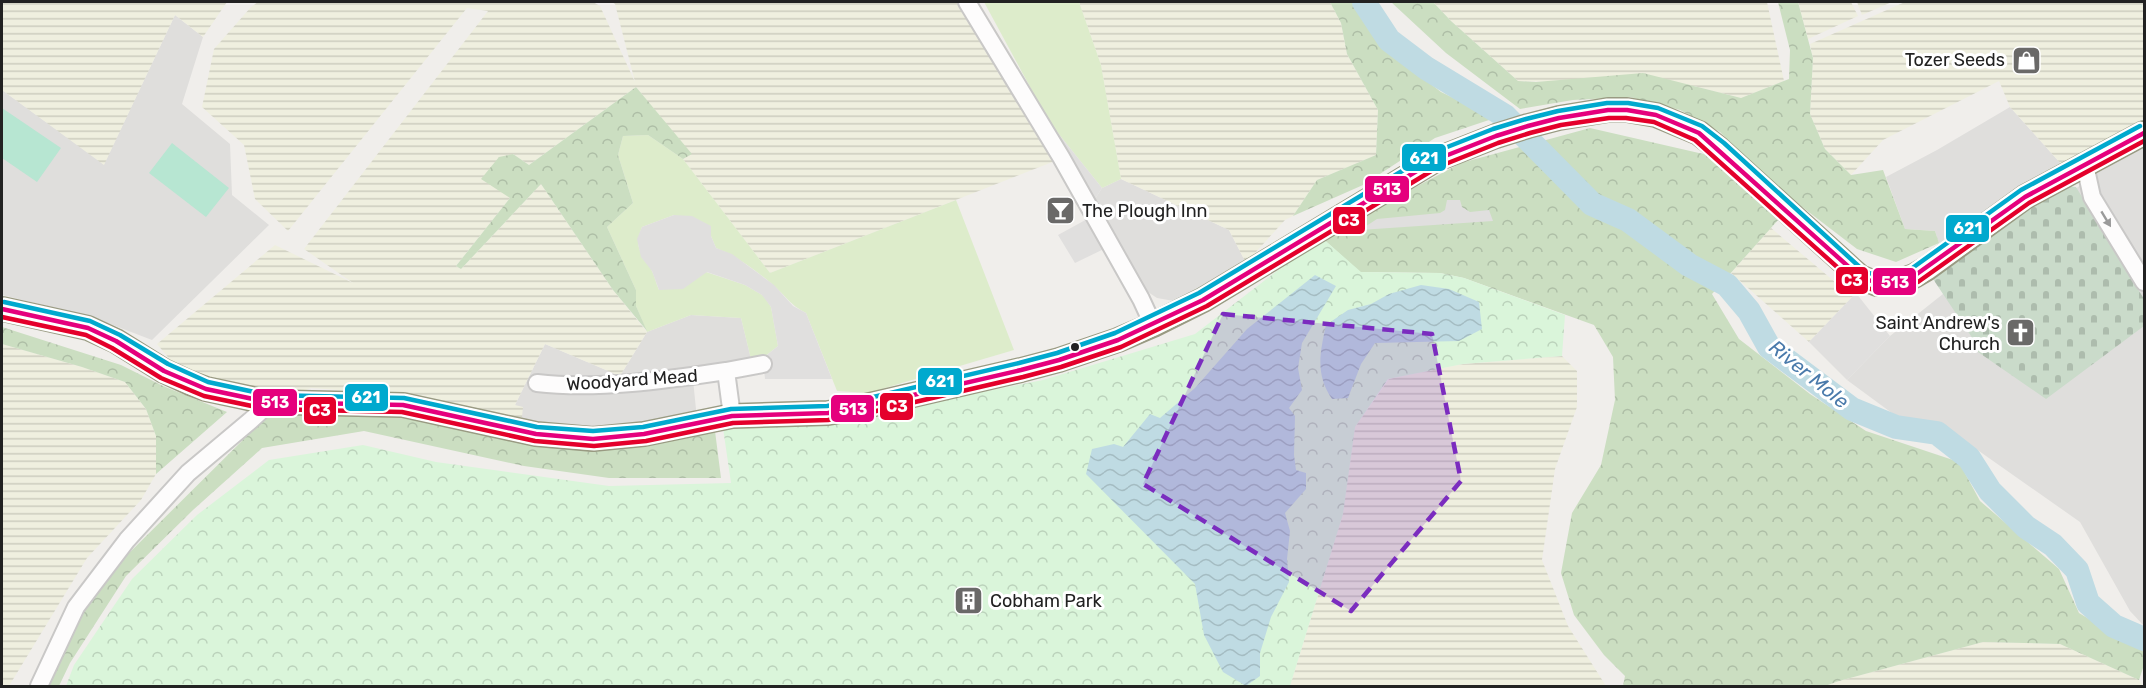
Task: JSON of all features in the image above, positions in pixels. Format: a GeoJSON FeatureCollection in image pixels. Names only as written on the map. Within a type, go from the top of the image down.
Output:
{"type":"FeatureCollection","features":[{"type":"Feature","properties":{"kind":"street"},"geometry":{"type":"LineString","coordinates":[[967,2],[1061,157],[1142,298],[1154,325]]}},
{"type":"Feature","properties":{"kind":"street"},"geometry":{"type":"LineString","coordinates":[[2,309],[88,328],[116,341],[164,371],[206,389],[267,402],[403,405],[536,434],[594,439],[644,434],[732,416],[828,413],[1059,360],[1154,325],[1203,300],[1417,169],[1450,153],[1528,126],[1583,114],[1608,110],[1643,112],[1679,123],[1700,133],[1851,269],[1877,284],[1894,283],[1926,269],[2025,197],[2145,133]]}},
{"type":"Feature","properties":{"kind":"street"},"geometry":{"type":"LineString","coordinates":[[2085,165],[2092,197],[2145,282]]}},
{"type":"Feature","properties":{"kind":"street","name":"Woodyard Mead"},"geometry":{"type":"LineString","coordinates":[[537,383],[558,386],[624,384],[764,364]]}},
{"type":"Feature","properties":{"kind":"street"},"geometry":{"type":"LineString","coordinates":[[726,371],[732,416]]}},
{"type":"Feature","properties":{"kind":"street"},"geometry":{"type":"LineString","coordinates":[[39,687],[76,607],[127,540],[188,472],[250,421],[267,402]]}},
{"type":"Feature","properties":{"kind":"highlighted area"},"geometry":{"type":"Polygon","coordinates":[[[1223,314],[1432,334],[1461,481],[1351,611],[1143,484],[1223,314]]]}},
{"type":"Feature","properties":{"kind":"shaded area"},"geometry":{"type":"Polygon","coordinates":[[[175,15],[203,37],[182,104],[230,144],[232,195],[269,225],[152,340],[92,317],[2,295],[2,90],[104,164],[175,15]]]}},
{"type":"Feature","properties":{"kind":"shaded area"},"geometry":{"type":"Polygon","coordinates":[[[2010,107],[2062,165],[2011,195],[1939,243],[1935,231],[1905,229],[1886,177],[2010,107]]]}},
{"type":"Feature","properties":{"kind":"shaded area"},"geometry":{"type":"Polygon","coordinates":[[[1049,122],[1102,188],[1095,199],[1083,187],[1049,122]]]}},
{"type":"Feature","properties":{"kind":"shaded area"},"geometry":{"type":"Polygon","coordinates":[[[2144,144],[2144,626],[2130,611],[2080,522],[1942,425],[1900,419],[1847,380],[1890,336],[2112,160],[2144,144]]]}},
{"type":"Feature","properties":{"kind":"shaded area"},"geometry":{"type":"Polygon","coordinates":[[[1121,179],[1229,230],[1246,263],[1193,294],[1174,301],[1157,298],[1142,288],[1095,211],[1095,199],[1102,188],[1121,179]]]}},
{"type":"Feature","properties":{"kind":"shaded area"},"geometry":{"type":"Polygon","coordinates":[[[1447,200],[1460,200],[1462,207],[1470,212],[1489,210],[1493,221],[1360,230],[1377,219],[1440,213],[1445,210],[1447,200]]]}},
{"type":"Feature","properties":{"kind":"shaded area"},"geometry":{"type":"Polygon","coordinates":[[[674,215],[692,216],[711,226],[711,236],[716,248],[732,254],[774,285],[793,306],[806,313],[832,379],[765,379],[763,358],[778,346],[771,307],[762,295],[745,285],[707,272],[683,289],[659,290],[652,271],[641,257],[637,239],[642,227],[674,215]]]}},
{"type":"Feature","properties":{"kind":"shaded area"},"geometry":{"type":"Polygon","coordinates":[[[1089,218],[1106,248],[1075,263],[1058,235],[1089,218]]]}},
{"type":"Feature","properties":{"kind":"shaded area"},"geometry":{"type":"Polygon","coordinates":[[[1856,293],[1890,336],[1847,380],[1809,342],[1856,293]]]}},
{"type":"Feature","properties":{"kind":"shaded area"},"geometry":{"type":"Polygon","coordinates":[[[691,315],[741,318],[751,359],[692,370],[697,419],[613,433],[521,427],[515,405],[545,344],[620,376],[647,332],[691,315]]]}},
{"type":"Feature","properties":{"kind":"green space"},"geometry":{"type":"Polygon","coordinates":[[[2,2],[227,2],[203,37],[175,15],[104,165],[2,90],[2,2]]]}},
{"type":"Feature","properties":{"kind":"green space"},"geometry":{"type":"Polygon","coordinates":[[[258,2],[593,2],[600,6],[635,82],[615,4],[612,2],[964,2],[1055,161],[770,273],[683,159],[691,154],[636,87],[529,165],[513,154],[510,198],[456,266],[461,269],[541,184],[613,290],[647,332],[620,376],[545,344],[515,405],[523,407],[521,427],[476,410],[425,396],[311,388],[287,398],[220,385],[172,362],[157,344],[275,245],[353,283],[304,249],[488,11],[467,8],[288,231],[255,199],[244,145],[202,107],[214,49],[258,2]]]}},
{"type":"Feature","properties":{"kind":"green space"},"geometry":{"type":"Polygon","coordinates":[[[984,2],[1079,2],[1101,65],[1121,179],[1102,188],[1049,122],[984,2]]]}},
{"type":"Feature","properties":{"kind":"green space"},"geometry":{"type":"Polygon","coordinates":[[[1079,2],[1330,2],[1341,23],[1347,54],[1378,110],[1376,155],[1317,180],[1293,216],[1285,220],[1246,263],[1229,230],[1121,179],[1101,65],[1079,2]]]}},
{"type":"Feature","properties":{"kind":"green space"},"geometry":{"type":"Polygon","coordinates":[[[1330,2],[1358,2],[1387,50],[1441,92],[1495,118],[1435,138],[1363,185],[1293,216],[1317,180],[1376,155],[1378,110],[1347,54],[1341,23],[1330,2]]]}},
{"type":"Feature","properties":{"kind":"green space"},"geometry":{"type":"Polygon","coordinates":[[[1391,2],[1433,2],[1518,81],[1536,82],[1643,73],[1741,98],[1789,79],[1790,50],[1778,2],[1798,2],[1813,58],[1810,114],[1825,149],[1851,175],[1883,170],[1905,229],[1935,231],[1939,243],[1896,262],[1857,249],[1767,180],[1720,132],[1680,110],[1630,97],[1573,100],[1520,109],[1446,53],[1391,2]]]}},
{"type":"Feature","properties":{"kind":"green space"},"geometry":{"type":"Polygon","coordinates":[[[1433,2],[1767,2],[1784,81],[1741,98],[1694,86],[1518,81],[1433,2]]]}},
{"type":"Feature","properties":{"kind":"green space"},"geometry":{"type":"Polygon","coordinates":[[[1798,2],[1851,2],[1858,16],[1808,39],[1798,2]]]}},
{"type":"Feature","properties":{"kind":"green space"},"geometry":{"type":"Polygon","coordinates":[[[1857,2],[1892,2],[1862,15],[1857,2]]]}},
{"type":"Feature","properties":{"kind":"green space"},"geometry":{"type":"Polygon","coordinates":[[[1905,2],[2144,2],[2144,118],[2062,165],[2010,107],[1999,81],[1883,140],[1851,175],[1825,149],[1810,114],[1813,58],[1810,44],[1905,2]]]}},
{"type":"Feature","properties":{"kind":"green space"},"geometry":{"type":"Polygon","coordinates":[[[636,87],[692,154],[683,159],[648,135],[623,136],[618,155],[633,203],[607,227],[636,290],[636,306],[647,331],[613,290],[541,184],[461,269],[456,266],[510,198],[481,179],[499,157],[513,154],[529,165],[636,87]]]}},
{"type":"Feature","properties":{"kind":"green space"},"geometry":{"type":"Polygon","coordinates":[[[2,108],[61,148],[37,182],[2,158],[2,108]]]}},
{"type":"Feature","properties":{"kind":"green space"},"geometry":{"type":"Polygon","coordinates":[[[1590,128],[1712,156],[1779,219],[1712,294],[1739,339],[1810,394],[1866,431],[1959,462],[1980,501],[2059,569],[2079,613],[2144,652],[2144,665],[2139,680],[2060,644],[1983,642],[1825,686],[1623,686],[1625,676],[1604,655],[1574,615],[1561,573],[1572,513],[1601,465],[1615,400],[1613,357],[1594,325],[1464,278],[1440,273],[1360,272],[1321,237],[1461,163],[1590,128]]]}},
{"type":"Feature","properties":{"kind":"green space"},"geometry":{"type":"Polygon","coordinates":[[[648,135],[683,159],[770,273],[956,200],[1014,350],[868,393],[837,391],[806,313],[753,269],[716,248],[711,236],[674,215],[642,227],[639,235],[640,251],[652,271],[659,290],[706,272],[745,285],[764,296],[771,307],[778,346],[763,358],[751,359],[741,318],[691,315],[647,332],[636,306],[636,290],[607,227],[633,203],[618,155],[623,136],[648,135]]]}},
{"type":"Feature","properties":{"kind":"green space"},"geometry":{"type":"Polygon","coordinates":[[[172,143],[229,188],[206,217],[149,173],[172,143]]]}},
{"type":"Feature","properties":{"kind":"green space"},"geometry":{"type":"Polygon","coordinates":[[[2062,186],[2076,187],[2144,299],[2144,326],[2046,399],[1978,352],[1971,336],[1931,276],[2030,203],[2062,186]]]}},
{"type":"Feature","properties":{"kind":"green space"},"geometry":{"type":"Polygon","coordinates":[[[1771,228],[1835,282],[1844,281],[1856,293],[1809,342],[1731,273],[1771,228]]]}},
{"type":"Feature","properties":{"kind":"green space"},"geometry":{"type":"Polygon","coordinates":[[[1321,237],[1361,272],[1440,273],[1464,278],[1565,315],[1562,356],[1463,364],[1388,379],[1355,427],[1343,514],[1290,686],[66,686],[74,665],[132,579],[197,515],[269,460],[363,445],[436,462],[609,486],[731,483],[723,428],[901,408],[1043,380],[1195,334],[1321,237]]]}},
{"type":"Feature","properties":{"kind":"green space"},"geometry":{"type":"Polygon","coordinates":[[[2,327],[121,365],[163,386],[227,412],[156,474],[156,436],[146,409],[125,382],[2,344],[2,327]]]}},
{"type":"Feature","properties":{"kind":"green space"},"geometry":{"type":"Polygon","coordinates":[[[2,344],[125,382],[146,409],[156,436],[156,474],[141,500],[87,558],[9,686],[2,686],[2,344]]]}},
{"type":"Feature","properties":{"kind":"green space"},"geometry":{"type":"Polygon","coordinates":[[[1562,356],[1577,371],[1577,407],[1555,469],[1542,560],[1568,626],[1606,686],[1290,686],[1343,514],[1355,427],[1389,379],[1463,364],[1562,356]]]}},
{"type":"Feature","properties":{"kind":"green space"},"geometry":{"type":"Polygon","coordinates":[[[269,414],[417,415],[483,435],[565,445],[663,442],[715,431],[721,478],[609,478],[524,466],[364,431],[262,448],[193,510],[126,576],[70,663],[59,686],[44,686],[80,612],[121,561],[269,414]]]}},
{"type":"Feature","properties":{"kind":"green space"},"geometry":{"type":"Polygon","coordinates":[[[1983,642],[2060,644],[2139,680],[2143,686],[1825,686],[1983,642]]]}},
{"type":"Feature","properties":{"kind":"water"},"geometry":{"type":"Polygon","coordinates":[[[1315,275],[1336,286],[1302,343],[1298,368],[1302,390],[1289,408],[1295,416],[1296,470],[1306,473],[1306,489],[1285,513],[1290,531],[1287,559],[1289,582],[1271,617],[1260,653],[1260,676],[1246,686],[1223,672],[1204,635],[1195,584],[1086,474],[1092,449],[1114,444],[1123,447],[1150,414],[1160,418],[1195,388],[1247,329],[1315,275]]]}},
{"type":"Feature","properties":{"kind":"water"},"geometry":{"type":"Polygon","coordinates":[[[1421,285],[1449,289],[1479,302],[1482,329],[1459,341],[1375,343],[1361,364],[1348,398],[1332,399],[1323,381],[1320,363],[1326,325],[1348,310],[1371,304],[1389,294],[1421,285]]]}},
{"type":"Feature","properties":{"kind":"waterway","name":"River Mole"},"geometry":{"type":"LineString","coordinates":[[1364,2],[1389,40],[1426,68],[1505,116],[1592,204],[1628,220],[1689,265],[1727,285],[1749,311],[1769,347],[1852,409],[1896,427],[1937,433],[1969,458],[1990,491],[2026,527],[2053,545],[2077,570],[2088,603],[2114,626],[2144,639]]}},
{"type":"Feature","properties":{"kind":"transit line","name":"621"},"geometry":{"type":"LineString","coordinates":[[4,302],[90,321],[120,335],[168,364],[208,382],[268,395],[404,398],[537,427],[593,431],[643,427],[731,409],[827,406],[856,401],[1019,363],[1115,333],[1199,293],[1432,153],[1493,129],[1558,111],[1607,103],[1628,103],[1658,108],[1702,126],[1724,143],[1864,271],[1882,276],[1911,269],[2021,190],[2140,126]]}},
{"type":"Feature","properties":{"kind":"transit line","name":"513"},"geometry":{"type":"LineString","coordinates":[[2,309],[88,328],[116,341],[164,371],[206,389],[267,402],[403,405],[536,434],[593,439],[644,434],[732,416],[828,413],[1059,360],[1118,340],[1203,300],[1435,160],[1496,136],[1559,118],[1608,110],[1627,110],[1656,115],[1699,133],[1860,277],[1881,283],[1914,276],[2025,197],[2144,133]]}},
{"type":"Feature","properties":{"kind":"transit line","name":"C3"},"geometry":{"type":"LineString","coordinates":[[2,317],[86,335],[161,378],[204,396],[266,409],[402,412],[535,441],[594,446],[646,441],[733,423],[828,420],[859,415],[1061,367],[1121,347],[1207,306],[1438,167],[1498,143],[1561,125],[1609,118],[1626,118],[1654,122],[1695,140],[1855,283],[1879,291],[1893,290],[1918,282],[2029,203],[2144,141]]}},
{"type":"Feature","properties":{"kind":"place","name":"Tozer Seeds"},"geometry":{"type":"Point","coordinates":[2026,60]}},
{"type":"Feature","properties":{"kind":"place","name":"The Plough Inn"},"geometry":{"type":"Point","coordinates":[1061,211]}},
{"type":"Feature","properties":{"kind":"place","name":"Saint Andrew's Church"},"geometry":{"type":"Point","coordinates":[2021,333]}},
{"type":"Feature","properties":{"kind":"place","name":"Cobham Park"},"geometry":{"type":"Point","coordinates":[969,601]}}]}
